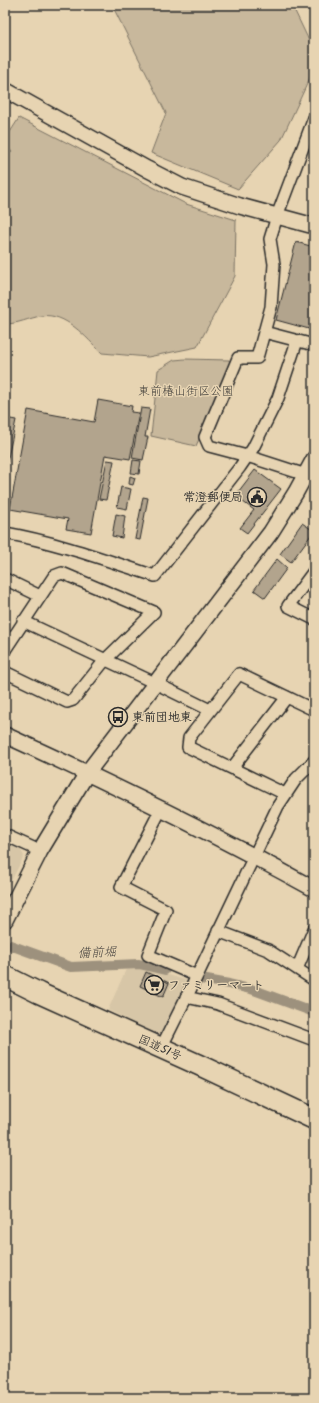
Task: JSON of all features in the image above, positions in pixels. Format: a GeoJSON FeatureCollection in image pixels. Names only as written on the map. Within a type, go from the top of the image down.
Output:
{"type":"FeatureCollection","features":[{"type":"Feature","properties":{"kind":"highway","name":"国道51号"},"geometry":{"type":"LineString","coordinates":[[5,976],[314,1119]]}},
{"type":"Feature","properties":{"kind":"street"},"geometry":{"type":"LineString","coordinates":[[5,90],[128,159],[182,187],[314,226]]}},
{"type":"Feature","properties":{"kind":"street"},"geometry":{"type":"LineString","coordinates":[[310,478],[247,456],[209,446],[205,437],[238,358],[257,358],[271,307],[274,280],[274,264],[270,239],[277,216],[314,118]]}},
{"type":"Feature","properties":{"kind":"street"},"geometry":{"type":"LineString","coordinates":[[264,332],[314,345]]}},
{"type":"Feature","properties":{"kind":"street"},"geometry":{"type":"LineString","coordinates":[[5,533],[28,537],[68,548],[155,576],[240,468],[253,448],[278,398],[297,341]]}},
{"type":"Feature","properties":{"kind":"street"},"geometry":{"type":"LineString","coordinates":[[5,920],[40,850],[87,773],[271,532],[310,478],[314,459]]}},
{"type":"Feature","properties":{"kind":"street"},"geometry":{"type":"LineString","coordinates":[[314,571],[288,606],[314,619]]}},
{"type":"Feature","properties":{"kind":"street"},"geometry":{"type":"LineString","coordinates":[[5,650],[54,576],[62,573],[154,612],[105,660],[73,700],[67,702],[5,672]]}},
{"type":"Feature","properties":{"kind":"street"},"geometry":{"type":"LineString","coordinates":[[5,580],[40,596]]}},
{"type":"Feature","properties":{"kind":"street"},"geometry":{"type":"LineString","coordinates":[[23,621],[210,710]]}},
{"type":"Feature","properties":{"kind":"street"},"geometry":{"type":"LineString","coordinates":[[285,794],[188,747],[189,738],[239,674],[314,710]]}},
{"type":"Feature","properties":{"kind":"street"},"geometry":{"type":"LineString","coordinates":[[232,768],[287,697]]}},
{"type":"Feature","properties":{"kind":"street"},"geometry":{"type":"LineString","coordinates":[[5,735],[161,809],[253,855],[314,889]]}},
{"type":"Feature","properties":{"kind":"street"},"geometry":{"type":"LineString","coordinates":[[161,1048],[197,976],[253,855],[285,794],[296,779],[314,761]]}},
{"type":"Feature","properties":{"kind":"street"},"geometry":{"type":"LineString","coordinates":[[161,809],[120,887],[166,910],[148,954],[197,976]]}},
{"type":"Feature","properties":{"kind":"street"},"geometry":{"type":"LineString","coordinates":[[5,834],[40,850]]}},
{"type":"Feature","properties":{"kind":"street"},"geometry":{"type":"LineString","coordinates":[[297,969],[314,929]]}},
{"type":"Feature","properties":{"kind":"street"},"geometry":{"type":"LineString","coordinates":[[218,931],[268,950],[314,980]]}},
{"type":"Feature","properties":{"kind":"street"},"geometry":{"type":"LineString","coordinates":[[186,996],[218,1004],[314,1040]]}},
{"type":"Feature","properties":{"kind":"shaded area"},"geometry":{"type":"Polygon","coordinates":[[[5,841],[20,849],[24,856],[5,893],[5,841]]]}},
{"type":"Feature","properties":{"kind":"shaded area"},"geometry":{"type":"Polygon","coordinates":[[[127,967],[149,969],[188,981],[163,1033],[156,1034],[108,1010],[127,967]]]}},
{"type":"Feature","properties":{"kind":"green space"},"geometry":{"type":"Polygon","coordinates":[[[112,5],[292,5],[314,51],[314,69],[281,140],[238,189],[151,153],[166,113],[112,5]]]}},
{"type":"Feature","properties":{"kind":"green space"},"geometry":{"type":"Polygon","coordinates":[[[19,118],[186,204],[236,220],[235,276],[197,347],[148,357],[102,353],[75,327],[59,318],[41,316],[5,324],[5,157],[12,152],[5,144],[5,140],[19,118]]]}},
{"type":"Feature","properties":{"kind":"green space","name":"東前椿山街区公園"},"geometry":{"type":"Polygon","coordinates":[[[174,360],[229,360],[231,365],[196,446],[151,436],[158,370],[174,360]]]}},
{"type":"Feature","properties":{"kind":"building"},"geometry":{"type":"Polygon","coordinates":[[[296,242],[314,247],[314,309],[309,329],[276,320],[296,242]]]}},
{"type":"Feature","properties":{"kind":"building"},"geometry":{"type":"Polygon","coordinates":[[[98,400],[132,406],[131,412],[139,413],[130,459],[105,455],[91,533],[66,529],[68,519],[10,509],[28,410],[94,422],[98,400]]]}},
{"type":"Feature","properties":{"kind":"building"},"geometry":{"type":"Polygon","coordinates":[[[141,408],[150,409],[145,437],[148,437],[143,460],[132,458],[141,408]]]}},
{"type":"Feature","properties":{"kind":"building"},"geometry":{"type":"Polygon","coordinates":[[[5,418],[16,420],[5,472],[5,418]]]}},
{"type":"Feature","properties":{"kind":"building"},"geometry":{"type":"Polygon","coordinates":[[[107,460],[114,461],[106,500],[99,499],[107,460]]]}},
{"type":"Feature","properties":{"kind":"building"},"geometry":{"type":"Polygon","coordinates":[[[133,460],[141,461],[139,474],[131,473],[133,460]]]}},
{"type":"Feature","properties":{"kind":"building"},"geometry":{"type":"Polygon","coordinates":[[[255,470],[281,489],[247,533],[240,528],[254,510],[235,496],[255,470]]]}},
{"type":"Feature","properties":{"kind":"building"},"geometry":{"type":"Polygon","coordinates":[[[130,476],[135,478],[133,485],[129,484],[130,476]]]}},
{"type":"Feature","properties":{"kind":"building"},"geometry":{"type":"Polygon","coordinates":[[[121,487],[131,489],[127,509],[117,507],[121,487]]]}},
{"type":"Feature","properties":{"kind":"building"},"geometry":{"type":"Polygon","coordinates":[[[143,497],[148,498],[140,540],[135,539],[143,497]]]}},
{"type":"Feature","properties":{"kind":"building"},"geometry":{"type":"Polygon","coordinates":[[[116,514],[125,516],[122,538],[112,536],[116,514]]]}},
{"type":"Feature","properties":{"kind":"building"},"geometry":{"type":"Polygon","coordinates":[[[302,523],[314,531],[291,562],[280,554],[302,523]]]}},
{"type":"Feature","properties":{"kind":"building"},"geometry":{"type":"Polygon","coordinates":[[[277,559],[287,568],[265,598],[254,590],[277,559]]]}},
{"type":"Feature","properties":{"kind":"building","name":"ファミリーマート"},"geometry":{"type":"Polygon","coordinates":[[[146,972],[169,983],[163,997],[140,986],[146,972]]]}},
{"type":"Feature","properties":{"kind":"waterway","name":"備前堀"},"geometry":{"type":"LineString","coordinates":[[10,945],[71,967],[139,964],[165,970]]}},
{"type":"Feature","properties":{"kind":"waterway","name":"備前堀"},"geometry":{"type":"LineString","coordinates":[[201,979],[254,990],[314,1012]]}},
{"type":"Feature","properties":{"kind":"place","name":"常澄郵便局"},"geometry":{"type":"Point","coordinates":[257,497]}},
{"type":"Feature","properties":{"kind":"place","name":"東前団地東"},"geometry":{"type":"Point","coordinates":[118,717]}},
{"type":"Feature","properties":{"kind":"place","name":"ファミリーマート"},"geometry":{"type":"Point","coordinates":[154,985]}}]}
